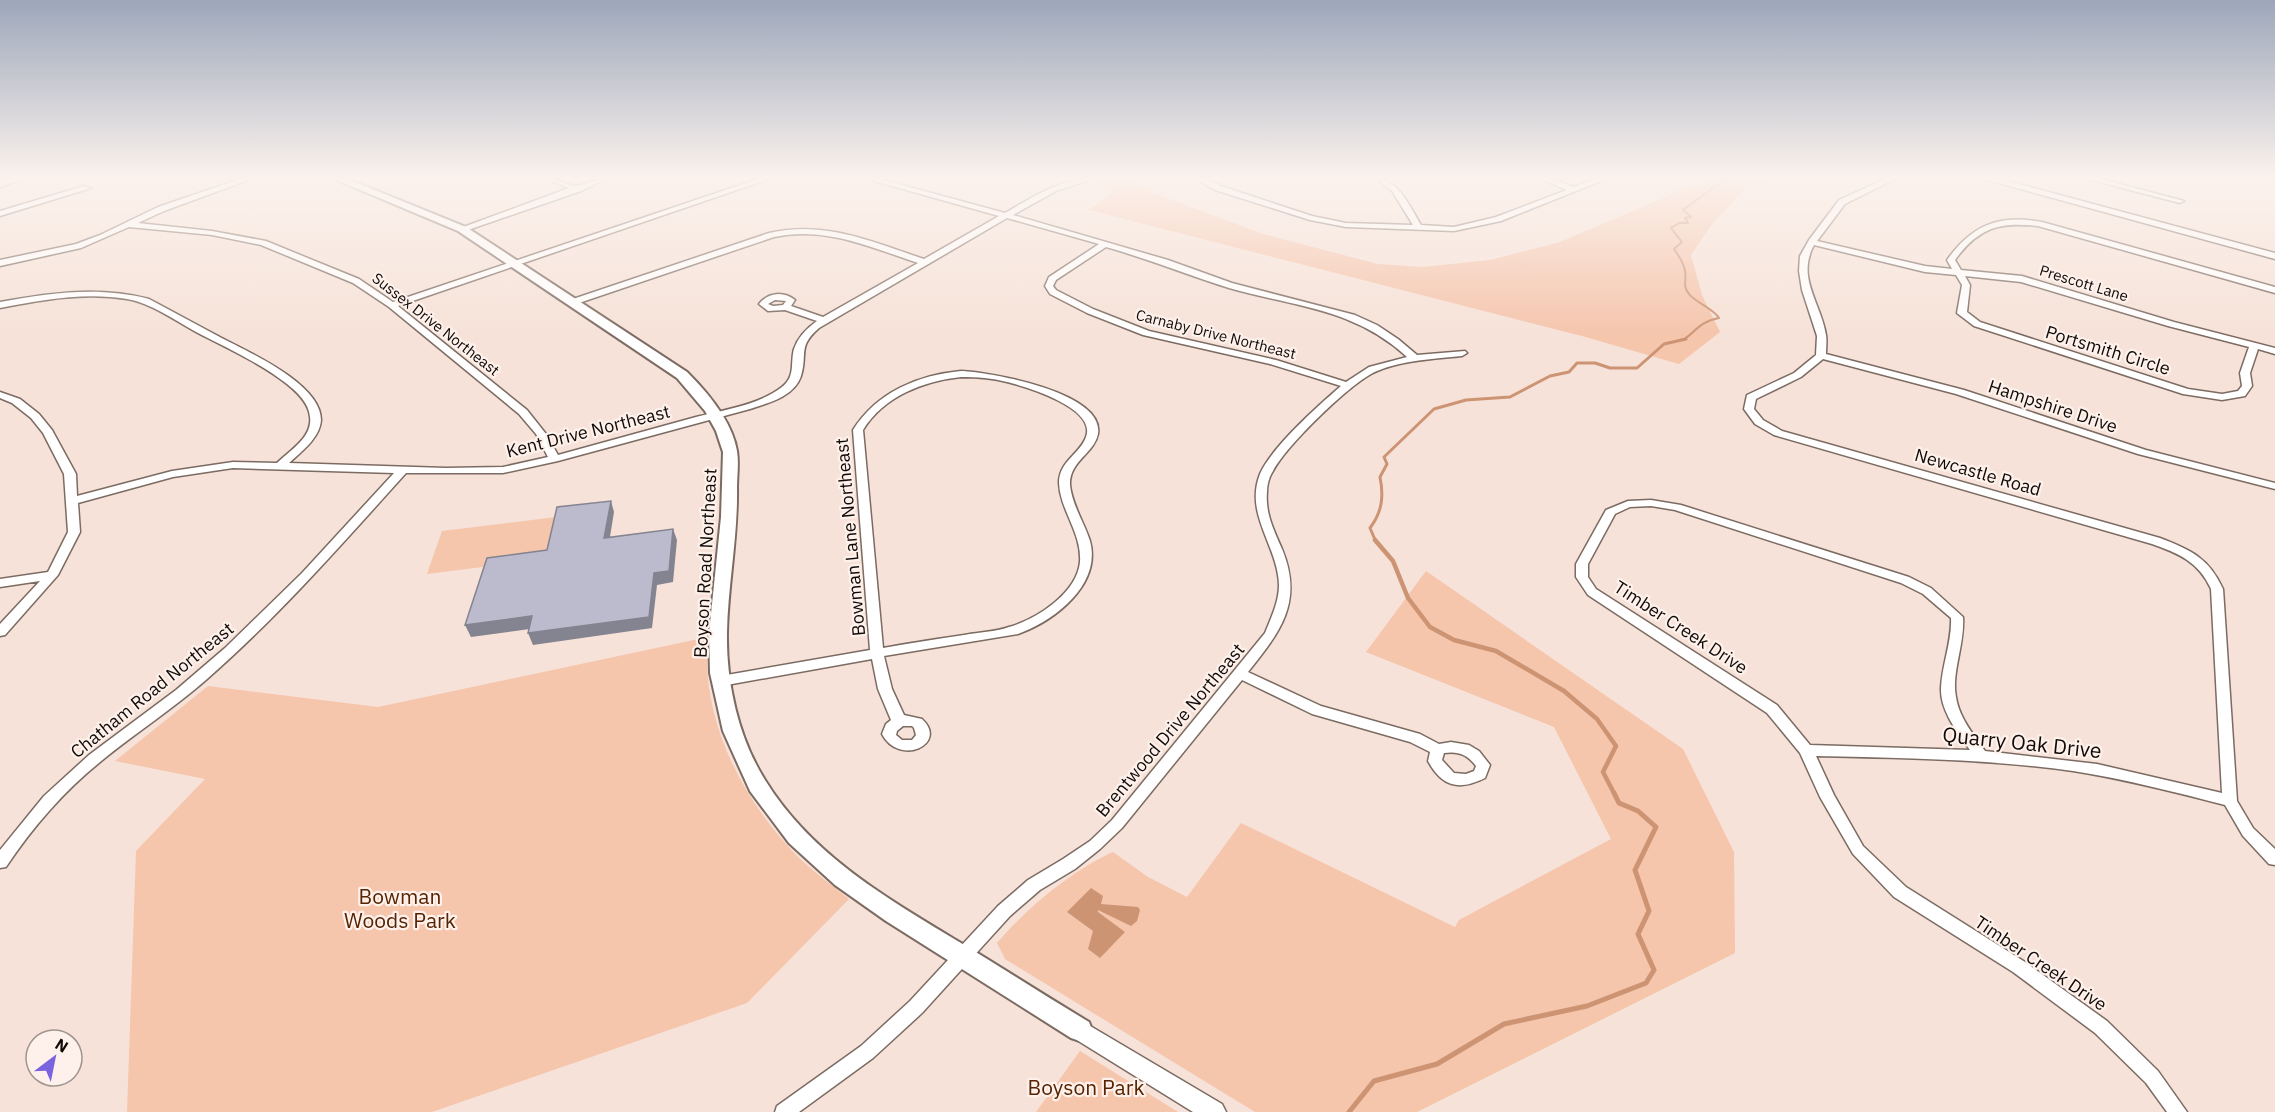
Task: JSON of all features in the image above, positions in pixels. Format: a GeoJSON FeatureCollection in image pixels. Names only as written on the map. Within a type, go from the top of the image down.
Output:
{"type":"FeatureCollection","features":[{"type":"Feature","properties":{"kind":"main road","name":"Boyson Road Northeast"},"geometry":{"type":"LineString","coordinates":[[465,231],[682,375],[700,393],[714,416],[730,451],[731,497],[718,634],[721,681],[728,721],[741,755],[758,786],[803,843],[861,895],[1080,1030]]}},
{"type":"Feature","properties":{"kind":"street"},"geometry":{"type":"LineString","coordinates":[[0,263],[78,246],[115,231]]}},
{"type":"Feature","properties":{"kind":"street","name":"Sussex Drive Northeast"},"geometry":{"type":"LineString","coordinates":[[190,231],[221,234],[263,243],[356,281],[392,305],[523,412],[535,424],[554,459]]}},
{"type":"Feature","properties":{"kind":"street"},"geometry":{"type":"LineString","coordinates":[[392,305],[611,231]]}},
{"type":"Feature","properties":{"kind":"street"},"geometry":{"type":"LineString","coordinates":[[573,302],[789,231]]}},
{"type":"Feature","properties":{"kind":"street"},"geometry":{"type":"LineString","coordinates":[[821,231],[924,262]]}},
{"type":"Feature","properties":{"kind":"street","name":"Kent Drive Northeast"},"geometry":{"type":"LineString","coordinates":[[73,501],[172,474],[233,465],[479,472],[524,467],[714,416],[764,401],[784,389],[793,381],[797,372],[798,351],[805,337],[824,320],[979,231]]}},
{"type":"Feature","properties":{"kind":"street"},"geometry":{"type":"LineString","coordinates":[[1058,231],[1230,285],[1334,310],[1386,332],[1415,359]]}},
{"type":"Feature","properties":{"kind":"street"},"geometry":{"type":"LineString","coordinates":[[1820,231],[1804,256],[1803,271],[1806,290],[1822,336],[1821,356]]}},
{"type":"Feature","properties":{"kind":"street"},"geometry":{"type":"LineString","coordinates":[[1958,272],[1951,260],[1978,231]]}},
{"type":"Feature","properties":{"kind":"street"},"geometry":{"type":"LineString","coordinates":[[2064,231],[2275,290]]}},
{"type":"Feature","properties":{"kind":"street"},"geometry":{"type":"LineString","coordinates":[[2182,231],[2275,256]]}},
{"type":"Feature","properties":{"kind":"street","name":"Prescott Lane"},"geometry":{"type":"LineString","coordinates":[[1812,242],[1926,268],[2022,279],[2171,324],[2275,351]]}},
{"type":"Feature","properties":{"kind":"street","name":"Carnaby Drive Northeast"},"geometry":{"type":"LineString","coordinates":[[1105,244],[1052,279],[1049,286],[1053,292],[1098,315],[1146,333],[1273,362],[1347,386]]}},
{"type":"Feature","properties":{"kind":"street","name":"Portsmith Circle"},"geometry":{"type":"LineString","coordinates":[[1958,272],[1966,285],[1962,313],[1977,324],[2187,392],[2222,397],[2241,394],[2247,386],[2245,374],[2254,346]]}},
{"type":"Feature","properties":{"kind":"street"},"geometry":{"type":"LineString","coordinates":[[0,305],[77,293],[125,295],[146,301],[267,366],[280,374],[315,411],[315,426],[310,435],[280,466]]}},
{"type":"Feature","properties":{"kind":"street"},"geometry":{"type":"LineString","coordinates":[[786,307],[824,320]]}},
{"type":"Feature","properties":{"kind":"street","name":"Brentwood Drive Northeast"},"geometry":{"type":"LineString","coordinates":[[784,1112],[867,1052],[916,1007],[1004,911],[1034,885],[1095,845],[1117,824],[1271,635],[1281,607],[1286,582],[1277,552],[1264,525],[1261,495],[1267,471],[1280,454],[1360,375],[1373,368],[1415,359],[1462,353]]}},
{"type":"Feature","properties":{"kind":"street","name":"Hampshire Drive"},"geometry":{"type":"LineString","coordinates":[[1821,356],[1960,392],[2142,452],[2275,486]]}},
{"type":"Feature","properties":{"kind":"street","name":"Newcastle Road"},"geometry":{"type":"LineString","coordinates":[[1821,356],[1812,366],[1791,379],[1751,397],[1749,410],[1759,422],[1778,433],[2156,541],[2187,553],[2211,572],[2217,589],[2230,801],[2248,832],[2275,859]]}},
{"type":"Feature","properties":{"kind":"street","name":"Bowman Lane Northeast"},"geometry":{"type":"LineString","coordinates":[[721,681],[1016,630],[1044,616],[1070,593],[1082,575],[1087,552],[1066,488],[1065,476],[1069,466],[1087,447],[1092,434],[1092,423],[1084,412],[1063,399],[996,375],[960,372],[915,382],[877,407],[865,418],[858,430],[877,653]]}},
{"type":"Feature","properties":{"kind":"street"},"geometry":{"type":"LineString","coordinates":[[0,395],[16,401],[35,416],[48,432],[70,474],[74,532],[52,575],[0,632]]}},
{"type":"Feature","properties":{"kind":"street","name":"Chatham Road Northeast"},"geometry":{"type":"LineString","coordinates":[[0,862],[25,828],[81,771],[204,675],[273,610],[403,470]]}},
{"type":"Feature","properties":{"kind":"street","name":"Timber Creek Drive"},"geometry":{"type":"LineString","coordinates":[[1981,756],[1954,712],[1948,690],[1958,630],[1957,617],[1927,591],[1905,580],[1677,507],[1651,503],[1628,504],[1610,512],[1582,564],[1582,578],[1592,592],[1772,709],[1806,750],[1827,797],[1858,850],[1900,892],[2019,967],[2101,1027],[2152,1077],[2178,1112]]}},
{"type":"Feature","properties":{"kind":"street"},"geometry":{"type":"LineString","coordinates":[[0,583],[52,575]]}},
{"type":"Feature","properties":{"kind":"street"},"geometry":{"type":"LineString","coordinates":[[877,653],[885,689],[899,721]]}},
{"type":"Feature","properties":{"kind":"street"},"geometry":{"type":"LineString","coordinates":[[1241,674],[1317,710],[1415,738],[1438,750]]}},
{"type":"Feature","properties":{"kind":"street","name":"Quarry Oak Drive"},"geometry":{"type":"LineString","coordinates":[[1806,750],[1981,756],[2054,763],[2139,777],[2230,801]]}},
{"type":"Feature","properties":{"kind":"street"},"geometry":{"type":"LineString","coordinates":[[1080,1030],[1214,1112]]}},
{"type":"Feature","properties":{"kind":"green space"},"geometry":{"type":"Polygon","coordinates":[[[1171,231],[1255,231],[1378,264],[1423,267],[1490,260],[1560,242],[1586,231],[1708,231],[1691,255],[1702,295],[1720,332],[1679,364],[1582,336],[1171,231]]]}},
{"type":"Feature","properties":{"kind":"green space"},"geometry":{"type":"Polygon","coordinates":[[[556,517],[546,559],[427,574],[442,531],[556,517]]]}},
{"type":"Feature","properties":{"kind":"green space"},"geometry":{"type":"Polygon","coordinates":[[[1426,571],[1683,749],[1734,852],[1735,953],[1417,1112],[1255,1112],[1005,959],[997,943],[1050,891],[1081,869],[1113,852],[1148,877],[1187,897],[1241,823],[1455,927],[1459,920],[1611,839],[1554,727],[1366,652],[1426,571]]]}},
{"type":"Feature","properties":{"kind":"green space","name":"Bowman Woods Park"},"geometry":{"type":"Polygon","coordinates":[[[708,637],[707,665],[716,721],[738,775],[752,800],[794,853],[849,899],[747,1003],[432,1112],[127,1112],[136,851],[205,779],[115,761],[208,686],[378,707],[708,637]]]}},
{"type":"Feature","properties":{"kind":"green space","name":"Boyson Park"},"geometry":{"type":"Polygon","coordinates":[[[1080,1051],[1178,1112],[1036,1112],[1080,1051]]]}},
{"type":"Feature","properties":{"kind":"shaded area"},"geometry":{"type":"Polygon","coordinates":[[[1091,888],[1103,896],[1101,904],[1138,907],[1140,910],[1137,921],[1131,926],[1098,910],[1125,932],[1100,958],[1088,949],[1093,931],[1067,912],[1091,888]]]}},
{"type":"Feature","properties":{"kind":"building"},"geometry":{"type":"Polygon","coordinates":[[[611,501],[604,538],[673,529],[669,571],[654,573],[649,617],[528,633],[532,616],[465,625],[487,558],[547,550],[557,507],[611,501]]]}},
{"type":"Feature","properties":{"kind":"waterway"},"geometry":{"type":"LineString","coordinates":[[1673,231],[1682,242],[1674,249],[1684,268],[1687,291],[1719,318],[1705,323],[1681,340]]}},
{"type":"Feature","properties":{"kind":"waterway"},"geometry":{"type":"LineString","coordinates":[[1375,540],[1370,528],[1381,504],[1380,477],[1387,464],[1384,457],[1434,409],[1466,400],[1510,397],[1550,376],[1569,372],[1577,363],[1595,363],[1610,368],[1637,368],[1664,344],[1686,339]]}},
{"type":"Feature","properties":{"kind":"waterway"},"geometry":{"type":"LineString","coordinates":[[1375,540],[1393,561],[1408,598],[1430,627],[1454,640],[1496,651],[1564,691],[1597,719],[1616,746],[1603,772],[1615,795]]}},
{"type":"Feature","properties":{"kind":"waterway"},"geometry":{"type":"LineString","coordinates":[[1349,1112],[1374,1081],[1437,1064],[1504,1024],[1587,1006],[1646,983],[1654,970],[1638,934],[1649,911],[1635,870],[1656,827],[1638,811],[1619,803],[1615,795]]}}]}
